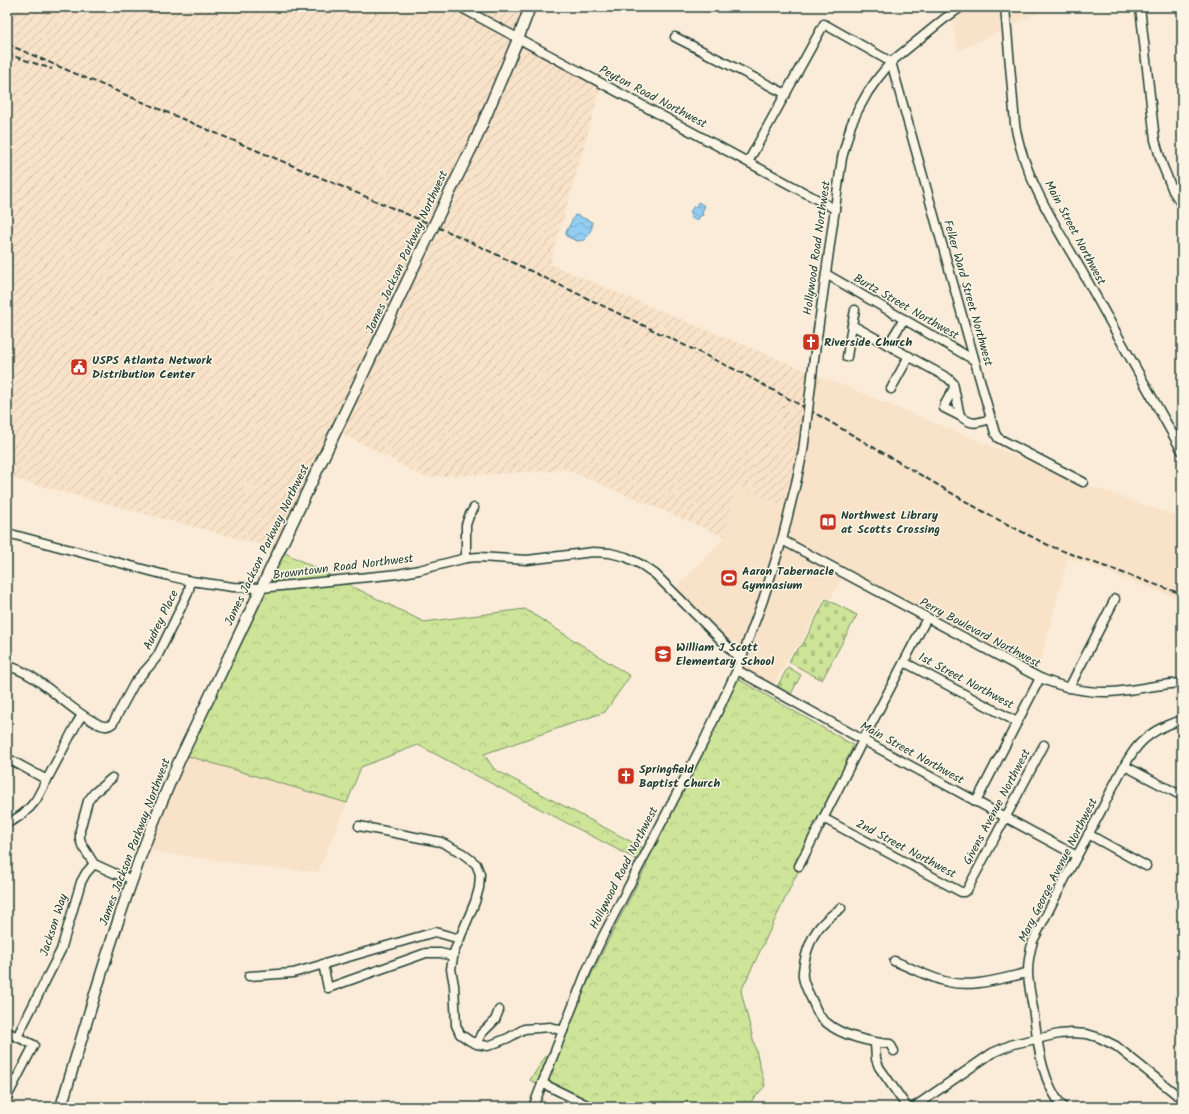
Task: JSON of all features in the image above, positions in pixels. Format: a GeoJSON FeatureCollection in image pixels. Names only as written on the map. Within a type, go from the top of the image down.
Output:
{"type":"FeatureCollection","features":[{"type":"Feature","properties":{"kind":"main road","name":"James Jackson Parkway Northwest"},"geometry":{"type":"LineString","coordinates":[[61,1107],[132,879],[156,815],[180,759],[477,137],[530,7]]}},
{"type":"Feature","properties":{"kind":"street","name":"Peyton Road Northwest"},"geometry":{"type":"LineString","coordinates":[[460,7],[835,209]]}},
{"type":"Feature","properties":{"kind":"street","name":"Hollywood Road Northwest"},"geometry":{"type":"LineString","coordinates":[[533,1107],[587,970],[603,936],[703,744],[737,670],[763,600],[782,540],[803,451],[814,359],[842,158],[851,125],[868,92],[891,62],[961,7]]}},
{"type":"Feature","properties":{"kind":"street","name":"Main Street Northwest"},"geometry":{"type":"LineString","coordinates":[[1005,7],[1016,133],[1026,164],[1046,207],[1182,451]]}},
{"type":"Feature","properties":{"kind":"street"},"geometry":{"type":"LineString","coordinates":[[1140,7],[1155,140],[1162,164],[1173,191],[1182,205]]}},
{"type":"Feature","properties":{"kind":"street"},"geometry":{"type":"LineString","coordinates":[[748,162],[824,24],[891,62]]}},
{"type":"Feature","properties":{"kind":"street"},"geometry":{"type":"LineString","coordinates":[[675,37],[786,94]]}},
{"type":"Feature","properties":{"kind":"street","name":"Felker Ward Street Northwest"},"geometry":{"type":"LineString","coordinates":[[891,62],[995,432],[998,438],[1083,482]]}},
{"type":"Feature","properties":{"kind":"street","name":"Burtz Street Northwest"},"geometry":{"type":"LineString","coordinates":[[826,274],[974,360]]}},
{"type":"Feature","properties":{"kind":"street"},"geometry":{"type":"LineString","coordinates":[[847,357],[855,310]]}},
{"type":"Feature","properties":{"kind":"street"},"geometry":{"type":"LineString","coordinates":[[888,345],[904,319]]}},
{"type":"Feature","properties":{"kind":"street"},"geometry":{"type":"LineString","coordinates":[[852,324],[948,378],[953,383],[960,416]]}},
{"type":"Feature","properties":{"kind":"street"},"geometry":{"type":"LineString","coordinates":[[891,389],[909,356]]}},
{"type":"Feature","properties":{"kind":"street"},"geometry":{"type":"LineString","coordinates":[[954,388],[944,408],[960,416],[966,421],[975,423],[991,419]]}},
{"type":"Feature","properties":{"kind":"street"},"geometry":{"type":"LineString","coordinates":[[466,558],[466,525],[474,508]]}},
{"type":"Feature","properties":{"kind":"street","name":"Browntown Road Northwest"},"geometry":{"type":"LineString","coordinates":[[7,533],[191,581],[232,587],[261,588],[398,574],[466,558],[527,560],[593,552],[610,553],[626,557],[655,574],[741,660]]}},
{"type":"Feature","properties":{"kind":"street","name":"Perry Boulevard Northwest"},"geometry":{"type":"LineString","coordinates":[[782,540],[1040,678],[1057,685],[1094,692],[1110,692],[1182,683]]}},
{"type":"Feature","properties":{"kind":"street","name":"Audrey Place"},"geometry":{"type":"LineString","coordinates":[[82,715],[103,726],[109,726],[113,723],[134,684],[158,655],[188,593],[191,581]]}},
{"type":"Feature","properties":{"kind":"street"},"geometry":{"type":"LineString","coordinates":[[1069,688],[1115,600]]}},
{"type":"Feature","properties":{"kind":"street"},"geometry":{"type":"LineString","coordinates":[[799,866],[927,618]]}},
{"type":"Feature","properties":{"kind":"street","name":"1st Street Northwest"},"geometry":{"type":"LineString","coordinates":[[904,662],[1017,722]]}},
{"type":"Feature","properties":{"kind":"street"},"geometry":{"type":"LineString","coordinates":[[7,666],[22,671],[32,677],[82,715],[36,800],[29,810],[17,820],[7,824]]}},
{"type":"Feature","properties":{"kind":"street","name":"Main Street Northwest"},"geometry":{"type":"LineString","coordinates":[[737,670],[1077,856]]}},
{"type":"Feature","properties":{"kind":"street"},"geometry":{"type":"LineString","coordinates":[[976,802],[1040,678]]}},
{"type":"Feature","properties":{"kind":"street","name":"Mary George Avenue Northwest"},"geometry":{"type":"LineString","coordinates":[[1063,1107],[1050,1088],[1045,1075],[1038,1038],[1028,973],[1029,956],[1033,941],[1088,834],[1136,748],[1157,729],[1182,720]]}},
{"type":"Feature","properties":{"kind":"street","name":"Givens Avenue Northwest"},"geometry":{"type":"LineString","coordinates":[[972,880],[1044,745]]}},
{"type":"Feature","properties":{"kind":"street"},"geometry":{"type":"LineString","coordinates":[[7,758],[47,780]]}},
{"type":"Feature","properties":{"kind":"street"},"geometry":{"type":"LineString","coordinates":[[1125,766],[1182,796]]}},
{"type":"Feature","properties":{"kind":"street"},"geometry":{"type":"LineString","coordinates":[[112,778],[94,793],[88,801],[80,830],[80,839],[94,864],[116,874],[132,879]]}},
{"type":"Feature","properties":{"kind":"street","name":"2nd Street Northwest"},"geometry":{"type":"LineString","coordinates":[[823,818],[962,892],[967,890],[972,880]]}},
{"type":"Feature","properties":{"kind":"street"},"geometry":{"type":"LineString","coordinates":[[359,826],[441,842],[462,853],[476,864],[480,874],[479,888],[475,902],[454,952],[451,969],[454,985],[456,1025],[460,1034],[477,1044],[488,1046],[508,1038],[524,1029],[550,1027],[563,1031]]}},
{"type":"Feature","properties":{"kind":"street"},"geometry":{"type":"LineString","coordinates":[[1088,834],[1146,866]]}},
{"type":"Feature","properties":{"kind":"street","name":"Jackson Way"},"geometry":{"type":"LineString","coordinates":[[17,1037],[61,950],[81,882],[86,873],[94,864]]}},
{"type":"Feature","properties":{"kind":"street"},"geometry":{"type":"LineString","coordinates":[[841,908],[822,922],[812,937],[808,947],[803,977],[810,996],[819,1015],[834,1029],[875,1043],[890,1044],[894,1051]]}},
{"type":"Feature","properties":{"kind":"street"},"geometry":{"type":"LineString","coordinates":[[249,976],[293,973],[435,932],[460,939]]}},
{"type":"Feature","properties":{"kind":"street"},"geometry":{"type":"LineString","coordinates":[[323,964],[328,988],[426,953],[440,953],[453,956]]}},
{"type":"Feature","properties":{"kind":"street"},"geometry":{"type":"LineString","coordinates":[[894,961],[938,980],[960,984],[978,983],[1028,973]]}},
{"type":"Feature","properties":{"kind":"street"},"geometry":{"type":"LineString","coordinates":[[477,1044],[481,1034],[495,1020],[498,1010]]}},
{"type":"Feature","properties":{"kind":"street"},"geometry":{"type":"LineString","coordinates":[[7,1032],[34,1045],[7,1097]]}},
{"type":"Feature","properties":{"kind":"street"},"geometry":{"type":"LineString","coordinates":[[914,1107],[992,1053],[1013,1044],[1059,1034],[1072,1033],[1087,1034],[1100,1038],[1116,1046],[1182,1099]]}},
{"type":"Feature","properties":{"kind":"street"},"geometry":{"type":"LineString","coordinates":[[875,1043],[876,1059],[879,1067],[907,1107]]}},
{"type":"Feature","properties":{"kind":"street"},"geometry":{"type":"LineString","coordinates":[[542,1083],[591,1107]]}},
{"type":"Feature","properties":{"kind":"shaded area"},"geometry":{"type":"Polygon","coordinates":[[[7,7],[533,7],[523,41],[602,83],[550,264],[822,377],[815,389],[808,439],[791,509],[736,485],[725,537],[568,470],[425,477],[336,430],[277,549],[7,477],[7,7]]]}},
{"type":"Feature","properties":{"kind":"shaded area"},"geometry":{"type":"Polygon","coordinates":[[[951,7],[1051,7],[958,51],[951,7]]]}},
{"type":"Feature","properties":{"kind":"shaded area"},"geometry":{"type":"Polygon","coordinates":[[[822,377],[1087,485],[1182,518],[1182,600],[1068,557],[1037,675],[846,569],[830,599],[825,596],[801,643],[791,653],[768,695],[731,675],[738,662],[672,592],[725,537],[736,484],[808,439],[815,389],[822,377]]]}},
{"type":"Feature","properties":{"kind":"shaded area"},"geometry":{"type":"Polygon","coordinates":[[[181,754],[347,803],[318,872],[270,868],[139,849],[181,754]]]}},
{"type":"Feature","properties":{"kind":"green space"},"geometry":{"type":"Polygon","coordinates":[[[277,549],[424,622],[525,609],[630,676],[605,712],[484,754],[494,769],[645,849],[669,807],[731,675],[853,745],[822,821],[741,991],[765,1086],[746,1107],[584,1107],[530,1080],[565,1028],[647,865],[418,745],[361,767],[347,803],[181,754],[277,549]]]}},
{"type":"Feature","properties":{"kind":"green space"},"geometry":{"type":"Polygon","coordinates":[[[826,599],[857,615],[822,680],[789,662],[793,654],[803,644],[826,599]]]}},
{"type":"Feature","properties":{"kind":"green space"},"geometry":{"type":"Polygon","coordinates":[[[788,667],[801,675],[791,694],[777,687],[788,667]]]}},
{"type":"Feature","properties":{"kind":"water"},"geometry":{"type":"Polygon","coordinates":[[[698,202],[705,206],[702,212],[703,215],[700,216],[697,221],[690,217],[692,213],[690,212],[694,206],[696,207],[698,202]]]}},
{"type":"Feature","properties":{"kind":"water"},"geometry":{"type":"Polygon","coordinates":[[[575,215],[592,222],[592,228],[585,240],[577,241],[566,236],[566,232],[575,215]]]}},
{"type":"Feature","properties":{"kind":"railway"},"geometry":{"type":"LineString","coordinates":[[7,44],[456,235],[742,373],[820,416],[989,515],[1048,545],[1182,594]]}},
{"type":"Feature","properties":{"kind":"railway"},"geometry":{"type":"LineString","coordinates":[[7,54],[52,69]]}},
{"type":"Feature","properties":{"kind":"place","name":"Riverside Church"},"geometry":{"type":"Point","coordinates":[811,342]}},
{"type":"Feature","properties":{"kind":"place","name":"USPS Atlanta Network Distribution Center"},"geometry":{"type":"Point","coordinates":[79,367]}},
{"type":"Feature","properties":{"kind":"place","name":"Northwest Library at Scotts Crossing"},"geometry":{"type":"Point","coordinates":[828,522]}},
{"type":"Feature","properties":{"kind":"place","name":"Aaron Tabernacle Gymnasium"},"geometry":{"type":"Point","coordinates":[729,578]}},
{"type":"Feature","properties":{"kind":"place","name":"William J Scott Elementary School"},"geometry":{"type":"Point","coordinates":[663,654]}},
{"type":"Feature","properties":{"kind":"place","name":"Springfield Baptist Church"},"geometry":{"type":"Point","coordinates":[626,776]}}]}
